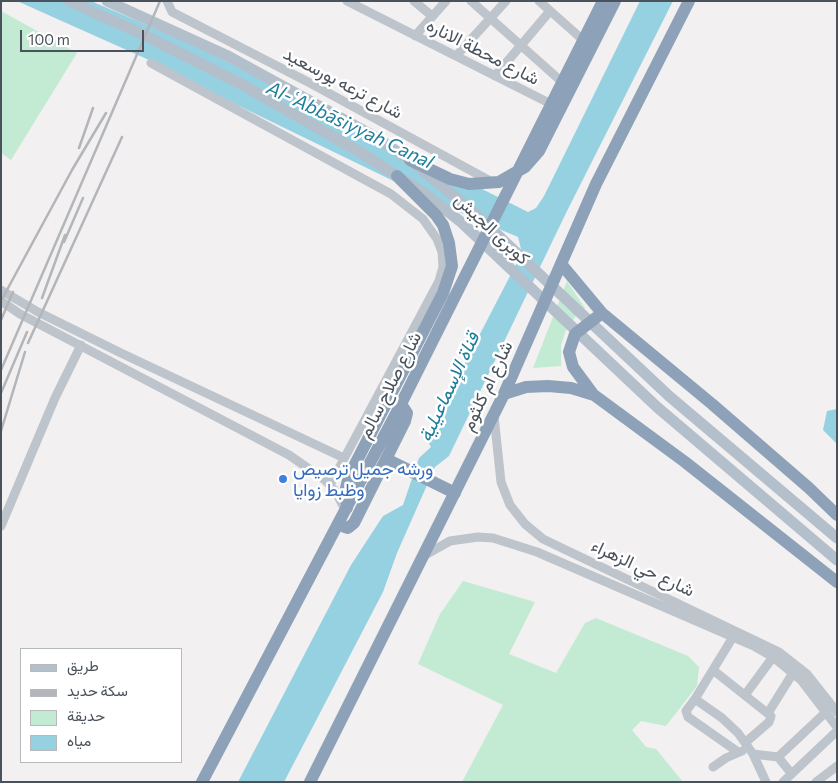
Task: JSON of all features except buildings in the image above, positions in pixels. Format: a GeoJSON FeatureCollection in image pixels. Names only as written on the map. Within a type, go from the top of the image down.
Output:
{"type":"FeatureCollection","features":[{"type":"Feature","properties":{"kind":"highway"},"geometry":{"type":"LineString","coordinates":[[410,160],[450,179],[469,184],[499,182],[525,167],[539,152],[615,1]]}},
{"type":"Feature","properties":{"kind":"highway","name":"شارع ام كلثوم"},"geometry":{"type":"LineString","coordinates":[[310,782],[494,415],[596,184],[689,1]]}},
{"type":"Feature","properties":{"kind":"highway","name":"شارع صلاح سالم"},"geometry":{"type":"LineString","coordinates":[[202,782],[339,525],[602,2]]}},
{"type":"Feature","properties":{"kind":"highway"},"geometry":{"type":"LineString","coordinates":[[346,509],[346,488],[353,470],[443,294],[452,266],[449,243],[443,225],[436,215],[397,176]]}},
{"type":"Feature","properties":{"kind":"highway"},"geometry":{"type":"LineString","coordinates":[[562,264],[602,313],[712,404],[809,488],[837,515]]}},
{"type":"Feature","properties":{"kind":"highway"},"geometry":{"type":"LineString","coordinates":[[602,313],[575,334],[569,352],[572,366],[594,395],[684,462],[837,582]]}},
{"type":"Feature","properties":{"kind":"highway"},"geometry":{"type":"LineString","coordinates":[[504,394],[526,387],[548,386],[571,388],[594,395]]}},
{"type":"Feature","properties":{"kind":"highway"},"geometry":{"type":"LineString","coordinates":[[339,525],[348,528],[353,526],[391,462],[406,419],[407,413],[401,404]]}},
{"type":"Feature","properties":{"kind":"highway"},"geometry":{"type":"LineString","coordinates":[[391,462],[455,493]]}},
{"type":"Feature","properties":{"kind":"main road","name":"كوبرى الجيش"},"geometry":{"type":"LineString","coordinates":[[69,1],[153,39],[243,84],[427,195],[462,222],[614,368],[837,560]]}},
{"type":"Feature","properties":{"kind":"main road","name":"كوبرى الجيش"},"geometry":{"type":"LineString","coordinates":[[107,1],[235,59],[372,135],[410,160],[470,209],[694,418],[837,538]]}},
{"type":"Feature","properties":{"kind":"street","name":"شارع ترعه بورسعيد"},"geometry":{"type":"LineString","coordinates":[[167,1],[172,12],[310,83],[507,191]]}},
{"type":"Feature","properties":{"kind":"street","name":"شارع محطة الاناره"},"geometry":{"type":"LineString","coordinates":[[347,1],[551,104]]}},
{"type":"Feature","properties":{"kind":"street"},"geometry":{"type":"LineString","coordinates":[[414,1],[432,16]]}},
{"type":"Feature","properties":{"kind":"street"},"geometry":{"type":"LineString","coordinates":[[415,36],[446,1]]}},
{"type":"Feature","properties":{"kind":"street"},"geometry":{"type":"LineString","coordinates":[[471,1],[562,82]]}},
{"type":"Feature","properties":{"kind":"street"},"geometry":{"type":"LineString","coordinates":[[456,56],[506,1]]}},
{"type":"Feature","properties":{"kind":"street"},"geometry":{"type":"LineString","coordinates":[[539,1],[584,40]]}},
{"type":"Feature","properties":{"kind":"street"},"geometry":{"type":"LineString","coordinates":[[495,76],[550,11]]}},
{"type":"Feature","properties":{"kind":"street"},"geometry":{"type":"LineString","coordinates":[[151,64],[391,194],[412,209],[432,229],[442,252],[443,267],[438,281],[330,485]]}},
{"type":"Feature","properties":{"kind":"street"},"geometry":{"type":"LineString","coordinates":[[443,267],[460,268],[474,257]]}},
{"type":"Feature","properties":{"kind":"street"},"geometry":{"type":"LineString","coordinates":[[1,290],[38,312],[122,354],[254,418],[344,458]]}},
{"type":"Feature","properties":{"kind":"street"},"geometry":{"type":"LineString","coordinates":[[1,302],[20,314],[248,432],[304,464],[330,485],[346,509]]}},
{"type":"Feature","properties":{"kind":"street"},"geometry":{"type":"LineString","coordinates":[[1,526],[55,398],[81,345]]}},
{"type":"Feature","properties":{"kind":"street"},"geometry":{"type":"LineString","coordinates":[[118,364],[122,354]]}},
{"type":"Feature","properties":{"kind":"street","name":"شارع حي الزهراء"},"geometry":{"type":"LineString","coordinates":[[494,415],[499,470],[504,494],[516,515],[543,539],[774,649],[807,674],[837,712]]}},
{"type":"Feature","properties":{"kind":"street"},"geometry":{"type":"LineString","coordinates":[[248,432],[254,418]]}},
{"type":"Feature","properties":{"kind":"street","name":"شارع حي الزهراء"},"geometry":{"type":"LineString","coordinates":[[424,555],[450,541],[478,537],[493,538],[536,552],[733,637],[773,657],[793,672],[837,727]]}},
{"type":"Feature","properties":{"kind":"street"},"geometry":{"type":"LineString","coordinates":[[536,552],[543,539]]}},
{"type":"Feature","properties":{"kind":"street"},"geometry":{"type":"LineString","coordinates":[[733,637],[687,710],[688,717],[738,752]]}},
{"type":"Feature","properties":{"kind":"street"},"geometry":{"type":"LineString","coordinates":[[745,695],[773,657]]}},
{"type":"Feature","properties":{"kind":"street"},"geometry":{"type":"LineString","coordinates":[[713,670],[768,713],[770,721],[749,748],[738,752],[713,767]]}},
{"type":"Feature","properties":{"kind":"street"},"geometry":{"type":"LineString","coordinates":[[768,713],[793,672]]}},
{"type":"Feature","properties":{"kind":"street"},"geometry":{"type":"LineString","coordinates":[[695,699],[730,725],[749,748],[766,782]]}},
{"type":"Feature","properties":{"kind":"street"},"geometry":{"type":"LineString","coordinates":[[778,757],[826,712]]}},
{"type":"Feature","properties":{"kind":"street"},"geometry":{"type":"LineString","coordinates":[[783,782],[791,772],[837,731]]}},
{"type":"Feature","properties":{"kind":"street"},"geometry":{"type":"LineString","coordinates":[[749,748],[778,757],[791,772]]}},
{"type":"Feature","properties":{"kind":"street"},"geometry":{"type":"LineString","coordinates":[[816,782],[837,766]]}},
{"type":"Feature","properties":{"kind":"green space"},"geometry":{"type":"Polygon","coordinates":[[[1,11],[77,53],[11,160],[1,153],[1,11]]]}},
{"type":"Feature","properties":{"kind":"green space"},"geometry":{"type":"Polygon","coordinates":[[[567,281],[585,308],[575,317],[566,330],[561,345],[561,366],[533,368],[567,281]]]}},
{"type":"Feature","properties":{"kind":"green space"},"geometry":{"type":"Polygon","coordinates":[[[463,581],[535,602],[509,654],[556,673],[585,623],[596,618],[688,656],[699,667],[697,686],[666,726],[641,721],[632,730],[646,747],[656,749],[683,782],[462,782],[503,705],[418,664],[440,614],[463,581]]]}},
{"type":"Feature","properties":{"kind":"water","name":"Al-ʿAbbāsiyyah Canal"},"geometry":{"type":"Polygon","coordinates":[[[17,1],[91,1],[196,46],[528,212],[536,208],[544,196],[640,1],[673,1],[566,213],[449,456],[435,467],[397,553],[383,592],[284,782],[238,782],[351,565],[383,516],[403,505],[419,458],[431,447],[426,438],[522,253],[518,237],[447,207],[149,60],[17,1]]]}},
{"type":"Feature","properties":{"kind":"water"},"geometry":{"type":"Polygon","coordinates":[[[837,409],[837,444],[823,430],[827,411],[837,409]]]}},
{"type":"Feature","properties":{"kind":"railway"},"geometry":{"type":"LineString","coordinates":[[1,370],[160,1]]}},
{"type":"Feature","properties":{"kind":"railway"},"geometry":{"type":"LineString","coordinates":[[79,148],[93,108]]}},
{"type":"Feature","properties":{"kind":"railway"},"geometry":{"type":"LineString","coordinates":[[1,301],[72,170],[106,113]]}},
{"type":"Feature","properties":{"kind":"railway"},"geometry":{"type":"LineString","coordinates":[[28,343],[122,137]]}},
{"type":"Feature","properties":{"kind":"railway"},"geometry":{"type":"LineString","coordinates":[[64,242],[83,198]]}},
{"type":"Feature","properties":{"kind":"railway"},"geometry":{"type":"LineString","coordinates":[[42,298],[65,235]]}},
{"type":"Feature","properties":{"kind":"railway"},"geometry":{"type":"LineString","coordinates":[[1,320],[13,292]]}},
{"type":"Feature","properties":{"kind":"railway"},"geometry":{"type":"LineString","coordinates":[[1,393],[27,332]]}},
{"type":"Feature","properties":{"kind":"railway"},"geometry":{"type":"LineString","coordinates":[[1,431],[25,352]]}},
{"type":"Feature","properties":{"kind":"place","name":"ورشه جميل ترصيص وظبط زوايا"},"geometry":{"type":"Point","coordinates":[283,479]}},
{"type":"Feature","properties":{"kind":"water label","name":"قناة الإسماعيلية"},"geometry":{"type":"Point","coordinates":[449,387]}}]}
